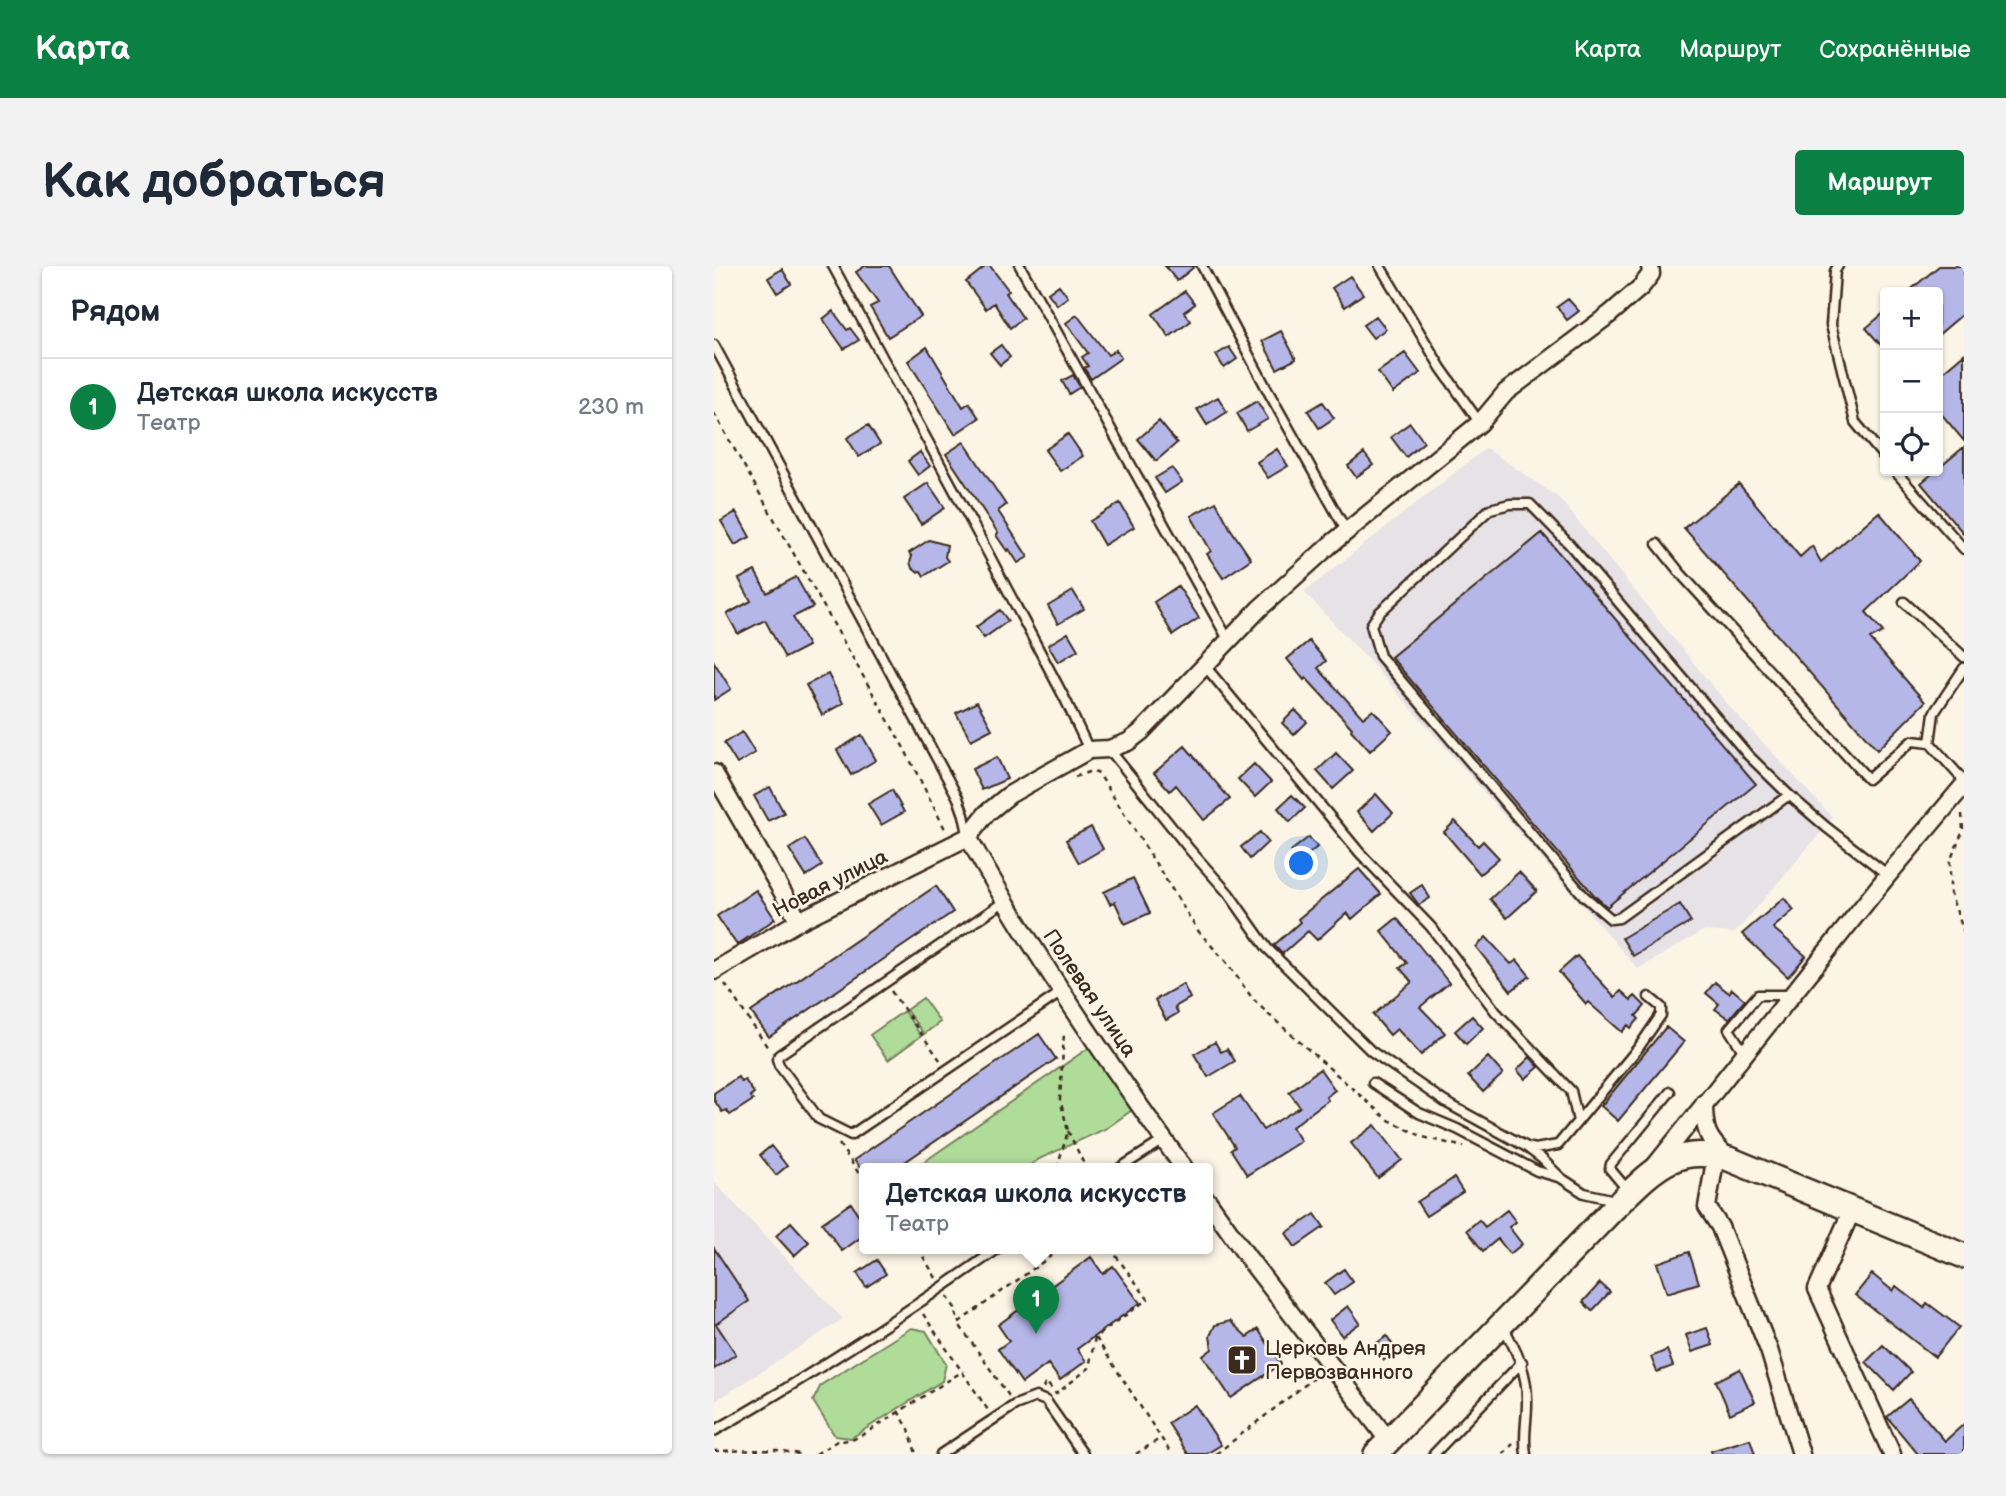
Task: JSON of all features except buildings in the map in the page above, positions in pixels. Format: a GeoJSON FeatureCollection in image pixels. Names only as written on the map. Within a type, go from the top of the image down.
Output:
{"type":"FeatureCollection","features":[{"type":"Feature","properties":{"kind":"main road"},"geometry":{"type":"LineString","coordinates":[[1383,1447],[1503,1324],[1623,1194],[1650,1172],[1676,1156],[1699,1153],[1722,1157],[1964,1256]]}},
{"type":"Feature","properties":{"kind":"street"},"geometry":{"type":"LineString","coordinates":[[968,837],[987,813],[1009,795],[1089,750],[1109,749],[1128,742],[1141,732],[1269,600],[1329,545],[1480,423],[1506,392],[1610,314],[1641,287],[1651,274],[1650,266]]}},
{"type":"Feature","properties":{"kind":"street"},"geometry":{"type":"LineString","coordinates":[[714,773],[799,921]]}},
{"type":"Feature","properties":{"kind":"street"},"geometry":{"type":"LineString","coordinates":[[1650,1172],[1962,785]]}},
{"type":"Feature","properties":{"kind":"street","name":"Новая улица"},"geometry":{"type":"LineString","coordinates":[[715,971],[799,921],[968,837]]}},
{"type":"Feature","properties":{"kind":"street","name":"Полевая улица"},"geometry":{"type":"LineString","coordinates":[[968,837],[1005,901],[1063,991],[1180,1163]]}},
{"type":"Feature","properties":{"kind":"street"},"geometry":{"type":"LineString","coordinates":[[1704,1103],[1706,1133],[1722,1157],[1707,1206],[1720,1227],[1769,1350],[1801,1454]]}},
{"type":"Feature","properties":{"kind":"street"},"geometry":{"type":"LineString","coordinates":[[1213,1208],[1383,1447]]}},
{"type":"Feature","properties":{"kind":"street"},"geometry":{"type":"LineString","coordinates":[[1853,1210],[1817,1289],[1892,1454]]}},
{"type":"Feature","properties":{"kind":"lane"},"geometry":{"type":"LineString","coordinates":[[833,266],[985,547],[1089,750]]}},
{"type":"Feature","properties":{"kind":"lane"},"geometry":{"type":"LineString","coordinates":[[1020,266],[1229,641]]}},
{"type":"Feature","properties":{"kind":"lane"},"geometry":{"type":"LineString","coordinates":[[1202,266],[1347,532]]}},
{"type":"Feature","properties":{"kind":"lane"},"geometry":{"type":"LineString","coordinates":[[1380,266],[1441,368],[1480,423]]}},
{"type":"Feature","properties":{"kind":"lane"},"geometry":{"type":"LineString","coordinates":[[1838,266],[1835,271],[1831,325],[1840,366],[1855,422],[1880,452]]}},
{"type":"Feature","properties":{"kind":"lane"},"geometry":{"type":"LineString","coordinates":[[714,345],[958,798],[968,837]]}},
{"type":"Feature","properties":{"kind":"lane"},"geometry":{"type":"LineString","coordinates":[[1899,476],[1964,549]]}},
{"type":"Feature","properties":{"kind":"lane"},"geometry":{"type":"LineString","coordinates":[[1790,795],[1619,918],[1611,919],[1584,896],[1380,656],[1371,625],[1379,613],[1490,509],[1510,504],[1531,504],[1570,545],[1748,755],[1826,827],[1888,875]]}},
{"type":"Feature","properties":{"kind":"lane"},"geometry":{"type":"LineString","coordinates":[[1657,544],[1681,574],[1868,779],[1912,741],[1930,743]]}},
{"type":"Feature","properties":{"kind":"lane"},"geometry":{"type":"LineString","coordinates":[[1904,602],[1964,657]]}},
{"type":"Feature","properties":{"kind":"lane"},"geometry":{"type":"LineString","coordinates":[[1205,666],[1360,853],[1432,926],[1496,1012],[1571,1091],[1578,1121]]}},
{"type":"Feature","properties":{"kind":"lane"},"geometry":{"type":"LineString","coordinates":[[1962,785],[1930,743],[1934,713],[1964,668]]}},
{"type":"Feature","properties":{"kind":"lane"},"geometry":{"type":"LineString","coordinates":[[1109,749],[1229,894],[1267,948],[1371,1051],[1445,1102],[1525,1146],[1561,1178],[1584,1194],[1623,1194],[1610,1169],[1611,1164],[1670,1092]]}},
{"type":"Feature","properties":{"kind":"lane"},"geometry":{"type":"LineString","coordinates":[[1005,901],[779,1055],[779,1065],[816,1115],[850,1135],[1063,991]]}},
{"type":"Feature","properties":{"kind":"lane"},"geometry":{"type":"LineString","coordinates":[[1745,1054],[1729,1030],[1758,995],[1793,995]]}},
{"type":"Feature","properties":{"kind":"lane"},"geometry":{"type":"LineString","coordinates":[[1525,1146],[1535,1149],[1558,1145],[1578,1121],[1639,1047],[1661,1015],[1661,1007],[1649,997]]}},
{"type":"Feature","properties":{"kind":"lane"},"geometry":{"type":"LineString","coordinates":[[1373,1083],[1419,1113],[1457,1129],[1537,1171],[1561,1178]]}},
{"type":"Feature","properties":{"kind":"lane"},"geometry":{"type":"LineString","coordinates":[[1128,1163],[1164,1140]]}},
{"type":"Feature","properties":{"kind":"lane"},"geometry":{"type":"LineString","coordinates":[[714,1431],[875,1334],[990,1254]]}},
{"type":"Feature","properties":{"kind":"lane"},"geometry":{"type":"LineString","coordinates":[[1503,1324],[1522,1362],[1528,1401],[1526,1454]]}},
{"type":"Feature","properties":{"kind":"lane"},"geometry":{"type":"LineString","coordinates":[[1434,1454],[1522,1362]]}},
{"type":"Feature","properties":{"kind":"lane"},"geometry":{"type":"LineString","coordinates":[[941,1454],[1015,1405],[1037,1397],[1046,1401],[1083,1454]]}},
{"type":"Feature","properties":{"kind":"path"},"geometry":{"type":"LineString","coordinates":[[714,413],[905,750],[953,845]]}},
{"type":"Feature","properties":{"kind":"path"},"geometry":{"type":"LineString","coordinates":[[1070,779],[1091,771],[1099,774],[1199,932],[1226,962],[1253,999],[1313,1056],[1387,1119],[1423,1137],[1473,1149]]}},
{"type":"Feature","properties":{"kind":"path"},"geometry":{"type":"LineString","coordinates":[[1962,785],[1963,831],[1950,861],[1950,893],[1964,932]]}},
{"type":"Feature","properties":{"kind":"path"},"geometry":{"type":"LineString","coordinates":[[715,971],[777,1059]]}},
{"type":"Feature","properties":{"kind":"path"},"geometry":{"type":"LineString","coordinates":[[885,983],[947,1070]]}},
{"type":"Feature","properties":{"kind":"path"},"geometry":{"type":"LineString","coordinates":[[1064,1033],[1060,1099],[1068,1131],[1084,1163]]}},
{"type":"Feature","properties":{"kind":"path"},"geometry":{"type":"LineString","coordinates":[[824,1122],[859,1174]]}},
{"type":"Feature","properties":{"kind":"path"},"geometry":{"type":"LineString","coordinates":[[1058,1163],[1068,1131]]}},
{"type":"Feature","properties":{"kind":"path"},"geometry":{"type":"LineString","coordinates":[[922,1254],[955,1308],[958,1323],[1015,1405]]}},
{"type":"Feature","properties":{"kind":"path"},"geometry":{"type":"LineString","coordinates":[[958,1323],[1054,1254]]}},
{"type":"Feature","properties":{"kind":"path"},"geometry":{"type":"LineString","coordinates":[[1037,1397],[1046,1382],[1056,1394],[1088,1368],[1095,1337],[1148,1299],[1114,1254]]}},
{"type":"Feature","properties":{"kind":"path"},"geometry":{"type":"LineString","coordinates":[[916,1304],[994,1418]]}},
{"type":"Feature","properties":{"kind":"path"},"geometry":{"type":"LineString","coordinates":[[1095,1337],[1172,1454]]}},
{"type":"Feature","properties":{"kind":"path"},"geometry":{"type":"LineString","coordinates":[[816,1454],[837,1441],[852,1440],[963,1371]]}},
{"type":"Feature","properties":{"kind":"path"},"geometry":{"type":"LineString","coordinates":[[1216,1454],[1319,1374]]}},
{"type":"Feature","properties":{"kind":"path"},"geometry":{"type":"LineString","coordinates":[[898,1411],[909,1429],[916,1454]]}},
{"type":"Feature","properties":{"kind":"path"},"geometry":{"type":"LineString","coordinates":[[1136,1454],[1161,1438]]}},
{"type":"Feature","properties":{"kind":"path"},"geometry":{"type":"LineString","coordinates":[[714,1451],[777,1450],[799,1454]]}},
{"type":"Feature","properties":{"kind":"shaded area"},"geometry":{"type":"Polygon","coordinates":[[[1486,448],[1559,498],[1727,704],[1833,818],[1735,933],[1703,931],[1638,969],[1374,666],[1304,592],[1486,448]]]}},
{"type":"Feature","properties":{"kind":"shaded area"},"geometry":{"type":"Polygon","coordinates":[[[714,1182],[843,1319],[714,1402],[714,1182]]]}},
{"type":"Feature","properties":{"kind":"green space"},"geometry":{"type":"Polygon","coordinates":[[[923,998],[940,1022],[924,1034],[906,1010],[923,998]]]}},
{"type":"Feature","properties":{"kind":"green space"},"geometry":{"type":"Polygon","coordinates":[[[904,1011],[921,1036],[888,1060],[870,1035],[904,1011]]]}},
{"type":"Feature","properties":{"kind":"green space"},"geometry":{"type":"Polygon","coordinates":[[[1090,1047],[1132,1110],[1107,1128],[1033,1163],[922,1163],[1090,1047]]]}},
{"type":"Feature","properties":{"kind":"green space"},"geometry":{"type":"Polygon","coordinates":[[[911,1328],[926,1331],[946,1364],[942,1381],[851,1438],[835,1436],[813,1401],[821,1385],[911,1328]]]}},
{"type":"Feature","properties":{"kind":"place","name":"Детская школа искусств"},"geometry":{"type":"Point","coordinates":[1036,1334]}},
{"type":"Feature","properties":{"kind":"place","name":"Церковь Андрея Первозванного"},"geometry":{"type":"Point","coordinates":[1242,1360]}}]}
